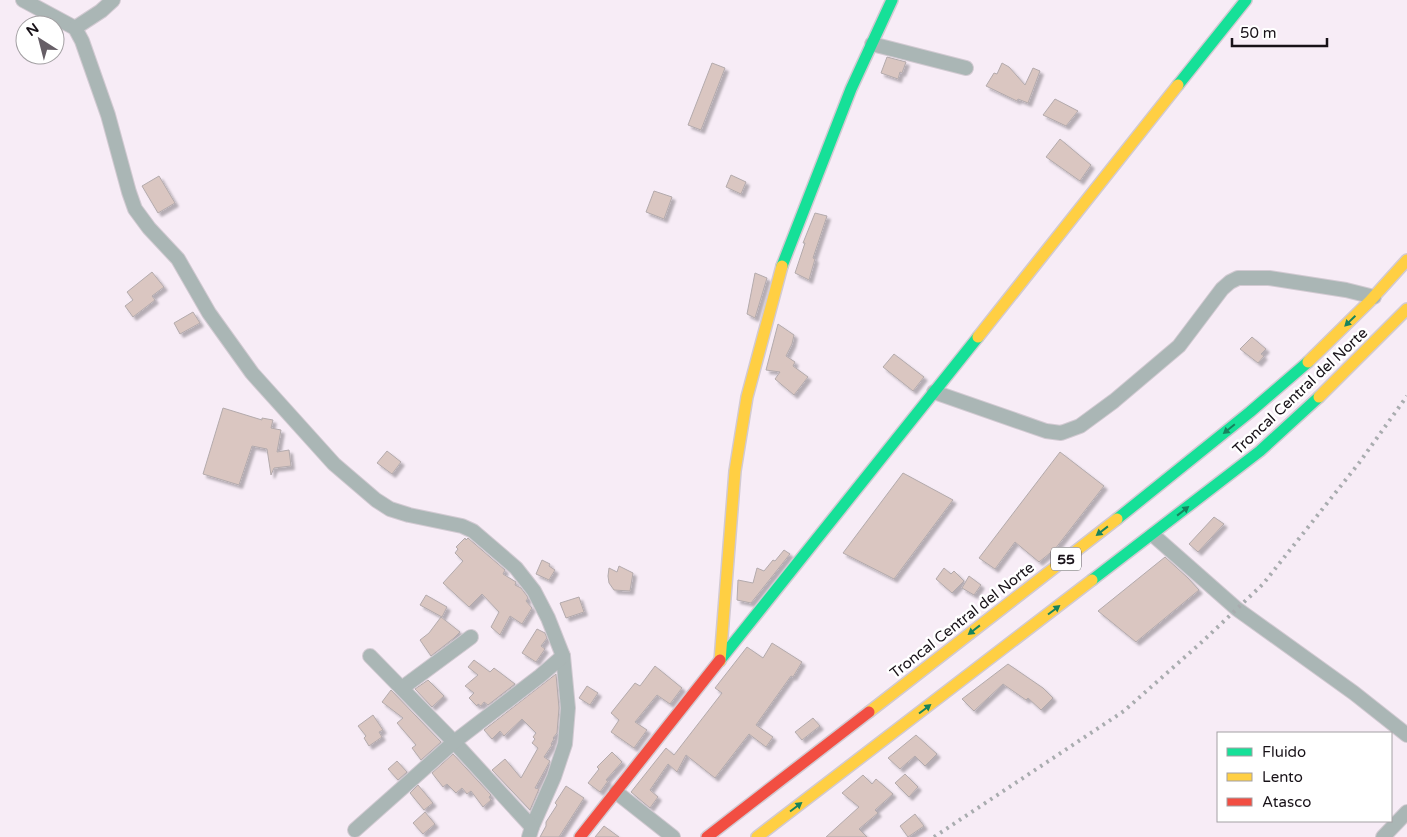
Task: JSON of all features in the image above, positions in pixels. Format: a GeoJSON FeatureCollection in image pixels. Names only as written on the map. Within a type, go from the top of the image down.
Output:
{"type":"FeatureCollection","features":[{"type":"Feature","properties":{"kind":"main road"},"geometry":{"type":"LineString","coordinates":[[720,661],[735,471],[747,397],[762,338],[786,254],[851,90],[892,0]]}},
{"type":"Feature","properties":{"kind":"main road"},"geometry":{"type":"LineString","coordinates":[[580,837],[1246,0]]}},
{"type":"Feature","properties":{"kind":"main road","name":"Troncal Central del Norte"},"geometry":{"type":"LineString","coordinates":[[707,837],[1168,480],[1293,377],[1374,297],[1407,260]]}},
{"type":"Feature","properties":{"kind":"main road","name":"Troncal Central del Norte"},"geometry":{"type":"LineString","coordinates":[[757,837],[1260,451],[1327,390],[1407,309]]}},
{"type":"Feature","properties":{"kind":"street"},"geometry":{"type":"LineString","coordinates":[[23,0],[75,28],[93,69],[135,209],[149,228],[178,259],[209,313],[252,373],[334,464],[376,500],[396,511],[466,528],[473,532],[516,568],[534,591],[564,656],[568,708],[565,744],[554,778],[530,832],[454,742],[370,656]]}},
{"type":"Feature","properties":{"kind":"street"},"geometry":{"type":"LineString","coordinates":[[75,28],[101,11],[112,0]]}},
{"type":"Feature","properties":{"kind":"street"},"geometry":{"type":"LineString","coordinates":[[872,44],[966,68]]}},
{"type":"Feature","properties":{"kind":"street"},"geometry":{"type":"LineString","coordinates":[[934,392],[1046,431],[1060,433],[1080,426],[1114,401],[1179,346],[1222,289],[1238,278],[1269,278],[1346,290],[1374,297]]}},
{"type":"Feature","properties":{"kind":"street"},"geometry":{"type":"LineString","coordinates":[[1153,535],[1237,609],[1354,693],[1407,735]]}},
{"type":"Feature","properties":{"kind":"street"},"geometry":{"type":"LineString","coordinates":[[402,688],[471,637]]}},
{"type":"Feature","properties":{"kind":"street"},"geometry":{"type":"LineString","coordinates":[[355,830],[454,742],[564,656]]}},
{"type":"Feature","properties":{"kind":"street"},"geometry":{"type":"LineString","coordinates":[[616,792],[673,837]]}},
{"type":"Feature","properties":{"kind":"street"},"geometry":{"type":"LineString","coordinates":[[1383,837],[1407,812]]}},
{"type":"Feature","properties":{"kind":"building"},"geometry":{"type":"Polygon","coordinates":[[[887,57],[906,62],[898,79],[881,73],[887,57]]]}},
{"type":"Feature","properties":{"kind":"building"},"geometry":{"type":"Polygon","coordinates":[[[712,63],[725,68],[701,130],[688,125],[712,63]]]}},
{"type":"Feature","properties":{"kind":"building"},"geometry":{"type":"Polygon","coordinates":[[[1002,63],[1009,67],[1025,85],[1033,68],[1040,71],[1028,103],[1018,99],[1017,101],[986,86],[994,73],[997,74],[1002,63]]]}},
{"type":"Feature","properties":{"kind":"building"},"geometry":{"type":"Polygon","coordinates":[[[1055,99],[1078,111],[1066,126],[1043,115],[1055,99]]]}},
{"type":"Feature","properties":{"kind":"building"},"geometry":{"type":"Polygon","coordinates":[[[1060,139],[1091,165],[1080,181],[1046,157],[1060,139]]]}},
{"type":"Feature","properties":{"kind":"building"},"geometry":{"type":"Polygon","coordinates":[[[731,175],[746,182],[741,194],[726,187],[731,175]]]}},
{"type":"Feature","properties":{"kind":"building"},"geometry":{"type":"Polygon","coordinates":[[[159,176],[175,203],[158,213],[142,186],[159,176]]]}},
{"type":"Feature","properties":{"kind":"building"},"geometry":{"type":"Polygon","coordinates":[[[654,191],[672,197],[664,219],[646,212],[654,191]]]}},
{"type":"Feature","properties":{"kind":"building"},"geometry":{"type":"Polygon","coordinates":[[[815,213],[827,216],[813,258],[815,259],[809,280],[795,273],[805,243],[803,243],[815,213]]]}},
{"type":"Feature","properties":{"kind":"building"},"geometry":{"type":"Polygon","coordinates":[[[152,272],[164,287],[152,296],[155,300],[133,317],[125,306],[133,300],[127,292],[152,272]]]}},
{"type":"Feature","properties":{"kind":"building"},"geometry":{"type":"Polygon","coordinates":[[[755,273],[767,278],[755,318],[747,314],[755,273]]]}},
{"type":"Feature","properties":{"kind":"building"},"geometry":{"type":"Polygon","coordinates":[[[193,312],[200,323],[180,334],[174,323],[193,312]]]}},
{"type":"Feature","properties":{"kind":"building"},"geometry":{"type":"Polygon","coordinates":[[[778,324],[794,335],[786,356],[795,362],[793,366],[808,377],[794,395],[775,379],[780,372],[766,370],[778,324]]]}},
{"type":"Feature","properties":{"kind":"building"},"geometry":{"type":"Polygon","coordinates":[[[1252,337],[1266,349],[1261,354],[1264,356],[1258,363],[1240,349],[1252,337]]]}},
{"type":"Feature","properties":{"kind":"building"},"geometry":{"type":"Polygon","coordinates":[[[894,354],[924,377],[913,391],[883,367],[894,354]]]}},
{"type":"Feature","properties":{"kind":"building"},"geometry":{"type":"Polygon","coordinates":[[[223,408],[262,420],[262,418],[273,420],[271,428],[281,430],[277,452],[289,450],[291,466],[274,468],[271,475],[267,449],[252,446],[239,485],[203,474],[223,408]]]}},
{"type":"Feature","properties":{"kind":"building"},"geometry":{"type":"Polygon","coordinates":[[[387,451],[401,462],[392,474],[377,463],[387,451]]]}},
{"type":"Feature","properties":{"kind":"building"},"geometry":{"type":"Polygon","coordinates":[[[1060,452],[1104,486],[1055,549],[1039,562],[1015,542],[995,569],[979,558],[1060,452]]]}},
{"type":"Feature","properties":{"kind":"building"},"geometry":{"type":"Polygon","coordinates":[[[903,473],[953,500],[894,579],[843,553],[903,473]]]}},
{"type":"Feature","properties":{"kind":"building"},"geometry":{"type":"Polygon","coordinates":[[[1214,517],[1224,524],[1198,552],[1189,544],[1214,517]]]}},
{"type":"Feature","properties":{"kind":"building"},"geometry":{"type":"Polygon","coordinates":[[[465,538],[466,540],[468,538],[505,570],[503,574],[516,582],[515,585],[521,588],[527,596],[526,601],[532,608],[522,624],[510,616],[500,635],[491,627],[499,612],[482,594],[469,607],[443,583],[463,561],[455,553],[458,549],[456,547],[465,538]]]}},
{"type":"Feature","properties":{"kind":"building"},"geometry":{"type":"Polygon","coordinates":[[[784,550],[790,554],[751,603],[737,600],[738,580],[753,583],[757,568],[764,571],[784,550]]]}},
{"type":"Feature","properties":{"kind":"building"},"geometry":{"type":"Polygon","coordinates":[[[1165,557],[1199,590],[1136,642],[1098,611],[1165,557]]]}},
{"type":"Feature","properties":{"kind":"building"},"geometry":{"type":"Polygon","coordinates":[[[542,560],[550,564],[549,566],[555,570],[549,580],[536,574],[542,560]]]}},
{"type":"Feature","properties":{"kind":"building"},"geometry":{"type":"Polygon","coordinates":[[[619,566],[633,573],[630,591],[614,590],[609,583],[609,568],[617,572],[619,566]]]}},
{"type":"Feature","properties":{"kind":"building"},"geometry":{"type":"Polygon","coordinates":[[[944,568],[951,574],[954,571],[964,581],[952,593],[936,579],[944,568]]]}},
{"type":"Feature","properties":{"kind":"building"},"geometry":{"type":"Polygon","coordinates":[[[969,576],[981,585],[974,595],[962,588],[969,576]]]}},
{"type":"Feature","properties":{"kind":"building"},"geometry":{"type":"Polygon","coordinates":[[[426,595],[447,607],[442,617],[420,605],[426,595]]]}},
{"type":"Feature","properties":{"kind":"building"},"geometry":{"type":"Polygon","coordinates":[[[579,597],[584,612],[566,618],[560,603],[579,597]]]}},
{"type":"Feature","properties":{"kind":"building"},"geometry":{"type":"Polygon","coordinates":[[[441,617],[460,632],[431,656],[420,640],[429,633],[441,617]]]}},
{"type":"Feature","properties":{"kind":"building"},"geometry":{"type":"Polygon","coordinates":[[[537,629],[545,633],[547,638],[541,646],[545,649],[536,662],[522,653],[537,629]]]}},
{"type":"Feature","properties":{"kind":"building"},"geometry":{"type":"Polygon","coordinates":[[[772,643],[802,662],[793,677],[791,676],[756,725],[773,737],[766,747],[749,734],[715,778],[686,755],[677,772],[668,764],[650,790],[658,797],[650,808],[631,792],[666,748],[674,755],[722,693],[715,688],[747,647],[763,658],[772,643]]]}},
{"type":"Feature","properties":{"kind":"building"},"geometry":{"type":"Polygon","coordinates":[[[474,660],[490,672],[494,668],[515,684],[488,705],[484,702],[481,706],[478,704],[477,706],[469,698],[474,693],[465,686],[478,675],[468,667],[474,660]]]}},
{"type":"Feature","properties":{"kind":"building"},"geometry":{"type":"Polygon","coordinates":[[[1008,664],[1043,688],[1053,698],[1041,710],[1028,698],[1026,700],[1003,684],[974,711],[962,699],[1008,664]]]}},
{"type":"Feature","properties":{"kind":"building"},"geometry":{"type":"Polygon","coordinates":[[[655,666],[682,688],[670,704],[657,695],[635,722],[647,730],[634,748],[611,732],[619,720],[611,713],[635,683],[640,686],[655,666]]]}},
{"type":"Feature","properties":{"kind":"building"},"geometry":{"type":"Polygon","coordinates":[[[556,674],[559,708],[557,733],[544,757],[550,761],[535,788],[539,789],[530,810],[492,770],[505,759],[521,778],[538,748],[532,743],[536,733],[522,719],[504,736],[500,731],[492,739],[484,730],[556,674]]]}},
{"type":"Feature","properties":{"kind":"building"},"geometry":{"type":"Polygon","coordinates":[[[428,680],[444,696],[432,707],[415,689],[428,680]]]}},
{"type":"Feature","properties":{"kind":"building"},"geometry":{"type":"Polygon","coordinates":[[[587,686],[598,693],[590,705],[579,698],[587,686]]]}},
{"type":"Feature","properties":{"kind":"building"},"geometry":{"type":"Polygon","coordinates":[[[391,690],[441,742],[421,760],[412,748],[416,745],[397,723],[403,718],[382,702],[391,690]]]}},
{"type":"Feature","properties":{"kind":"building"},"geometry":{"type":"Polygon","coordinates":[[[373,715],[383,730],[379,732],[382,737],[369,746],[364,738],[366,736],[358,726],[373,715]]]}},
{"type":"Feature","properties":{"kind":"building"},"geometry":{"type":"Polygon","coordinates":[[[813,718],[820,726],[802,740],[795,732],[813,718]]]}},
{"type":"Feature","properties":{"kind":"building"},"geometry":{"type":"Polygon","coordinates":[[[916,735],[937,754],[925,766],[915,756],[900,769],[888,758],[916,735]]]}},
{"type":"Feature","properties":{"kind":"building"},"geometry":{"type":"Polygon","coordinates":[[[612,752],[622,762],[606,780],[608,781],[600,792],[588,783],[599,769],[597,767],[612,752]]]}},
{"type":"Feature","properties":{"kind":"building"},"geometry":{"type":"Polygon","coordinates":[[[453,754],[491,795],[489,797],[491,800],[483,807],[471,791],[467,794],[462,788],[456,793],[447,784],[443,787],[432,773],[453,754]]]}},
{"type":"Feature","properties":{"kind":"building"},"geometry":{"type":"Polygon","coordinates":[[[397,761],[407,772],[398,780],[388,769],[397,761]]]}},
{"type":"Feature","properties":{"kind":"building"},"geometry":{"type":"Polygon","coordinates":[[[905,774],[918,787],[909,797],[895,783],[905,774]]]}},
{"type":"Feature","properties":{"kind":"building"},"geometry":{"type":"Polygon","coordinates":[[[863,775],[872,784],[876,779],[893,794],[875,810],[878,813],[859,829],[867,837],[826,837],[859,807],[842,793],[863,775]]]}},
{"type":"Feature","properties":{"kind":"building"},"geometry":{"type":"Polygon","coordinates":[[[418,785],[433,803],[424,810],[410,793],[418,785]]]}},
{"type":"Feature","properties":{"kind":"building"},"geometry":{"type":"Polygon","coordinates":[[[566,786],[584,798],[559,837],[540,837],[546,822],[557,805],[555,803],[566,786]]]}},
{"type":"Feature","properties":{"kind":"building"},"geometry":{"type":"Polygon","coordinates":[[[425,812],[435,824],[423,834],[413,823],[425,812]]]}},
{"type":"Feature","properties":{"kind":"building"},"geometry":{"type":"Polygon","coordinates":[[[915,814],[924,826],[908,837],[900,826],[915,814]]]}},
{"type":"Feature","properties":{"kind":"building"},"geometry":{"type":"Polygon","coordinates":[[[604,826],[619,837],[595,837],[604,826]]]}},
{"type":"Feature","properties":{"kind":"railway"},"geometry":{"type":"LineString","coordinates":[[934,837],[1124,711],[1203,641],[1263,584],[1359,463],[1407,396]]}},
{"type":"Feature","properties":{"kind":"traffic: fast"},"geometry":{"type":"LineString","coordinates":[[782,266],[851,89],[892,0]]}},
{"type":"Feature","properties":{"kind":"traffic: fast"},"geometry":{"type":"LineString","coordinates":[[1178,85],[1246,0]]}},
{"type":"Feature","properties":{"kind":"traffic: fast"},"geometry":{"type":"LineString","coordinates":[[720,660],[978,337]]}},
{"type":"Feature","properties":{"kind":"traffic: fast"},"geometry":{"type":"LineString","coordinates":[[1117,519],[1250,412],[1308,362]]}},
{"type":"Feature","properties":{"kind":"traffic: fast"},"geometry":{"type":"LineString","coordinates":[[1092,580],[1260,451],[1319,397]]}},
{"type":"Feature","properties":{"kind":"traffic: slow"},"geometry":{"type":"LineString","coordinates":[[978,337],[1178,85]]}},
{"type":"Feature","properties":{"kind":"traffic: slow"},"geometry":{"type":"LineString","coordinates":[[1308,362],[1370,301],[1407,260]]}},
{"type":"Feature","properties":{"kind":"traffic: slow"},"geometry":{"type":"LineString","coordinates":[[720,661],[735,471],[747,397],[782,266]]}},
{"type":"Feature","properties":{"kind":"traffic: slow"},"geometry":{"type":"LineString","coordinates":[[1319,397],[1407,309]]}},
{"type":"Feature","properties":{"kind":"traffic: slow"},"geometry":{"type":"LineString","coordinates":[[869,712],[1117,519]]}},
{"type":"Feature","properties":{"kind":"traffic: slow"},"geometry":{"type":"LineString","coordinates":[[757,837],[1092,580]]}},
{"type":"Feature","properties":{"kind":"traffic: jam"},"geometry":{"type":"LineString","coordinates":[[580,837],[720,660]]}},
{"type":"Feature","properties":{"kind":"traffic: jam"},"geometry":{"type":"LineString","coordinates":[[707,837],[869,712]]}}]}
